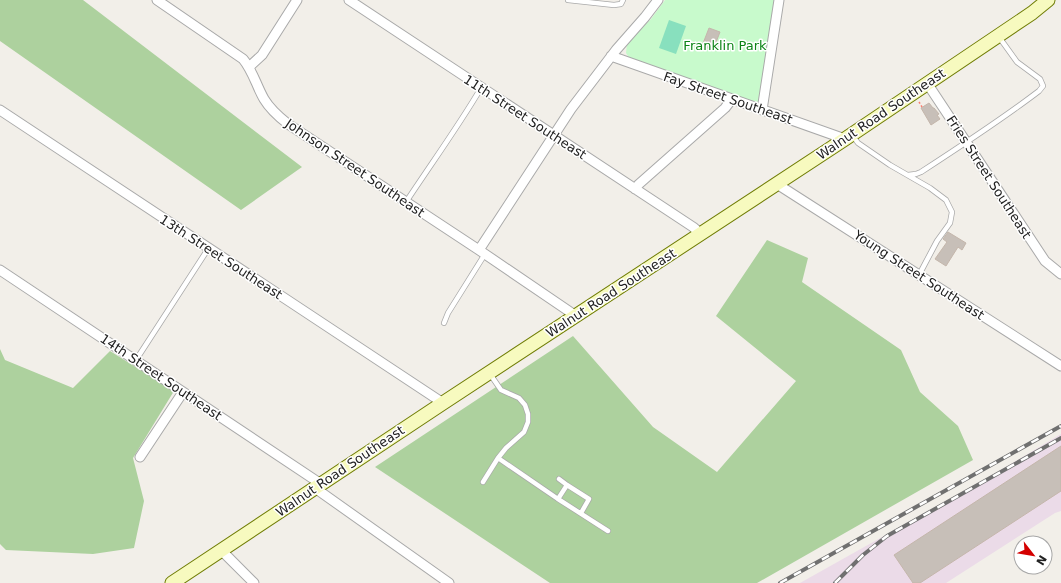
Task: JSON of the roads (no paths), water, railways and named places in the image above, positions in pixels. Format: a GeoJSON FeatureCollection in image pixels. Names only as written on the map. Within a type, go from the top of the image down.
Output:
{"type":"FeatureCollection","features":[{"type":"Feature","properties":{"kind":"main road","name":"Walnut Road Southeast"},"geometry":{"type":"LineString","coordinates":[[172,583],[848,137],[1048,0]]}},
{"type":"Feature","properties":{"kind":"street","name":"Johnson Street Southeast"},"geometry":{"type":"LineString","coordinates":[[156,0],[167,3],[243,59],[249,67],[270,108],[279,117],[576,316]]}},
{"type":"Feature","properties":{"kind":"street"},"geometry":{"type":"LineString","coordinates":[[249,67],[262,55],[297,0]]}},
{"type":"Feature","properties":{"kind":"street","name":"11th Street Southeast"},"geometry":{"type":"LineString","coordinates":[[348,0],[693,227],[701,234]]}},
{"type":"Feature","properties":{"kind":"street"},"geometry":{"type":"LineString","coordinates":[[482,252],[571,109],[611,56],[658,0]]}},
{"type":"Feature","properties":{"kind":"street"},"geometry":{"type":"LineString","coordinates":[[762,110],[779,0]]}},
{"type":"Feature","properties":{"kind":"street","name":"Fay Street Southeast"},"geometry":{"type":"LineString","coordinates":[[611,56],[762,110],[848,137]]}},
{"type":"Feature","properties":{"kind":"street","name":"Fries Street Southeast"},"geometry":{"type":"LineString","coordinates":[[927,83],[1045,261],[1058,272]]}},
{"type":"Feature","properties":{"kind":"street"},"geometry":{"type":"LineString","coordinates":[[635,189],[725,108],[732,99]]}},
{"type":"Feature","properties":{"kind":"street","name":"13th Street Southeast"},"geometry":{"type":"LineString","coordinates":[[0,110],[443,403]]}},
{"type":"Feature","properties":{"kind":"street","name":"Young Street Southeast"},"geometry":{"type":"LineString","coordinates":[[777,184],[1061,366]]}},
{"type":"Feature","properties":{"kind":"street","name":"14th Street Southeast"},"geometry":{"type":"LineString","coordinates":[[0,270],[136,360],[318,486],[449,583]]}},
{"type":"Feature","properties":{"kind":"street"},"geometry":{"type":"LineString","coordinates":[[140,458],[183,392]]}},
{"type":"Feature","properties":{"kind":"street"},"geometry":{"type":"LineString","coordinates":[[221,550],[254,583]]}},
{"type":"Feature","properties":{"kind":"lane"},"geometry":{"type":"LineString","coordinates":[[568,0],[614,5],[621,4],[623,0]]}},
{"type":"Feature","properties":{"kind":"lane"},"geometry":{"type":"LineString","coordinates":[[908,175],[921,172],[1041,90],[1043,86],[1040,80],[1014,59],[998,35]]}},
{"type":"Feature","properties":{"kind":"lane"},"geometry":{"type":"LineString","coordinates":[[406,202],[482,88]]}},
{"type":"Feature","properties":{"kind":"lane"},"geometry":{"type":"LineString","coordinates":[[848,137],[890,165],[930,188],[946,200],[952,212],[950,223],[937,241],[919,275]]}},
{"type":"Feature","properties":{"kind":"lane"},"geometry":{"type":"LineString","coordinates":[[136,360],[208,249]]}},
{"type":"Feature","properties":{"kind":"lane"},"geometry":{"type":"LineString","coordinates":[[444,323],[482,252]]}},
{"type":"Feature","properties":{"kind":"lane"},"geometry":{"type":"LineString","coordinates":[[483,482],[506,448],[524,432],[528,422],[528,414],[525,405],[519,398],[501,390],[489,373]]}},
{"type":"Feature","properties":{"kind":"lane"},"geometry":{"type":"LineString","coordinates":[[498,458],[558,499],[608,530]]}},
{"type":"Feature","properties":{"kind":"lane"},"geometry":{"type":"LineString","coordinates":[[559,479],[589,499],[581,513]]}},
{"type":"Feature","properties":{"kind":"lane"},"geometry":{"type":"LineString","coordinates":[[558,499],[567,485]]}},
{"type":"Feature","properties":{"kind":"railway"},"geometry":{"type":"LineString","coordinates":[[780,583],[1061,426]]}},
{"type":"Feature","properties":{"kind":"railway"},"geometry":{"type":"LineString","coordinates":[[835,583],[863,555],[887,536],[1061,438]]}},
{"type":"Feature","properties":{"kind":"park label","name":"Franklin Park"},"geometry":{"type":"Point","coordinates":[725,45]}}]}
